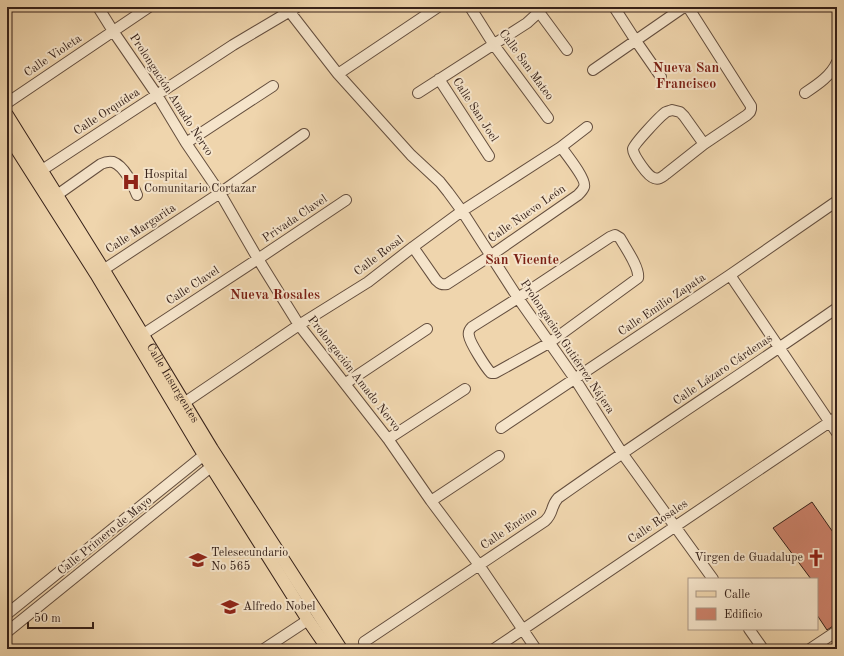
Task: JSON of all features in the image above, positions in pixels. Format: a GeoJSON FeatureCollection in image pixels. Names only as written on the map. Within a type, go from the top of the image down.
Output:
{"type":"FeatureCollection","features":[{"type":"Feature","properties":{"kind":"main road","name":"Calle Insurgentes"},"geometry":{"type":"LineString","coordinates":[[7,115],[38,173],[100,272],[208,452],[341,649]]}},
{"type":"Feature","properties":{"kind":"main road","name":"Calle Insurgentes"},"geometry":{"type":"LineString","coordinates":[[7,134],[57,195],[100,272],[142,335],[180,405]]}},
{"type":"Feature","properties":{"kind":"main road","name":"Calle Insurgentes"},"geometry":{"type":"LineString","coordinates":[[215,463],[308,620],[328,649]]}},
{"type":"Feature","properties":{"kind":"street","name":"Prolongación Amado Nervo"},"geometry":{"type":"LineString","coordinates":[[98,7],[220,193],[258,259],[299,325],[388,439],[431,501],[479,565],[536,649]]}},
{"type":"Feature","properties":{"kind":"street","name":"Calle Violeta"},"geometry":{"type":"LineString","coordinates":[[7,103],[149,7]]}},
{"type":"Feature","properties":{"kind":"street"},"geometry":{"type":"LineString","coordinates":[[338,74],[438,7]]}},
{"type":"Feature","properties":{"kind":"street","name":"Calle San Mateo"},"geometry":{"type":"LineString","coordinates":[[470,7],[494,45],[548,118]]}},
{"type":"Feature","properties":{"kind":"street"},"geometry":{"type":"LineString","coordinates":[[614,7],[661,76]]}},
{"type":"Feature","properties":{"kind":"street"},"geometry":{"type":"LineString","coordinates":[[593,70],[684,7]]}},
{"type":"Feature","properties":{"kind":"street"},"geometry":{"type":"LineString","coordinates":[[688,7],[751,106],[750,112],[740,121],[704,144],[659,179],[652,178],[648,174],[634,155],[633,150],[640,139],[665,113],[672,110],[680,112],[684,116],[704,144]]}},
{"type":"Feature","properties":{"kind":"street","name":"Prolongacion Gutiérrez Nájera"},"geometry":{"type":"LineString","coordinates":[[291,8],[338,74],[411,155],[440,182],[448,192],[462,211],[518,298],[575,379],[622,452],[712,578]]}},
{"type":"Feature","properties":{"kind":"street","name":"Calle Orquídea"},"geometry":{"type":"LineString","coordinates":[[38,173],[233,44],[291,8]]}},
{"type":"Feature","properties":{"kind":"street"},"geometry":{"type":"LineString","coordinates":[[418,93],[527,23],[541,10],[566,50]]}},
{"type":"Feature","properties":{"kind":"street"},"geometry":{"type":"LineString","coordinates":[[804,93],[818,84],[829,74],[837,62]]}},
{"type":"Feature","properties":{"kind":"street","name":"Calle San Joel"},"geometry":{"type":"LineString","coordinates":[[439,79],[489,156]]}},
{"type":"Feature","properties":{"kind":"street"},"geometry":{"type":"LineString","coordinates":[[186,143],[273,86]]}},
{"type":"Feature","properties":{"kind":"street","name":"Calle Rosal"},"geometry":{"type":"LineString","coordinates":[[180,405],[299,325],[368,282],[462,211],[561,147],[587,127]]}},
{"type":"Feature","properties":{"kind":"street","name":"Calle Margarita"},"geometry":{"type":"LineString","coordinates":[[100,272],[220,193],[304,134]]}},
{"type":"Feature","properties":{"kind":"street","name":"Calle Nuevo León"},"geometry":{"type":"LineString","coordinates":[[413,247],[436,280],[440,284],[444,285],[490,256],[578,195],[584,189],[585,186],[583,179],[561,147]]}},
{"type":"Feature","properties":{"kind":"street"},"geometry":{"type":"LineString","coordinates":[[57,195],[101,164],[112,161],[124,171],[131,180],[137,194]]}},
{"type":"Feature","properties":{"kind":"street","name":"Privada Clavel"},"geometry":{"type":"LineString","coordinates":[[258,259],[346,200]]}},
{"type":"Feature","properties":{"kind":"street","name":"Calle Emilio Zapata"},"geometry":{"type":"LineString","coordinates":[[501,428],[730,275],[837,201]]}},
{"type":"Feature","properties":{"kind":"street"},"geometry":{"type":"LineString","coordinates":[[615,235],[620,238],[638,269],[638,278],[549,343],[491,373],[471,342],[469,334],[470,330],[472,327],[518,298],[610,236],[615,235]]}},
{"type":"Feature","properties":{"kind":"street","name":"Calle Clavel"},"geometry":{"type":"LineString","coordinates":[[142,335],[258,259]]}},
{"type":"Feature","properties":{"kind":"street"},"geometry":{"type":"LineString","coordinates":[[730,275],[779,348],[833,419],[837,433]]}},
{"type":"Feature","properties":{"kind":"street","name":"Calle Lázaro Cárdenas"},"geometry":{"type":"LineString","coordinates":[[622,452],[837,308]]}},
{"type":"Feature","properties":{"kind":"street"},"geometry":{"type":"LineString","coordinates":[[346,384],[427,329]]}},
{"type":"Feature","properties":{"kind":"street"},"geometry":{"type":"LineString","coordinates":[[388,439],[465,389]]}},
{"type":"Feature","properties":{"kind":"street","name":"Calle Rosales"},"geometry":{"type":"LineString","coordinates":[[494,649],[833,419]]}},
{"type":"Feature","properties":{"kind":"street","name":"Calle Primero de Mayo"},"geometry":{"type":"LineString","coordinates":[[7,614],[208,452]]}},
{"type":"Feature","properties":{"kind":"street","name":"Calle Encino"},"geometry":{"type":"LineString","coordinates":[[364,642],[544,522],[550,516],[553,505],[558,498],[622,452]]}},
{"type":"Feature","properties":{"kind":"street"},"geometry":{"type":"LineString","coordinates":[[431,501],[499,456]]}},
{"type":"Feature","properties":{"kind":"street","name":"Calle Primero de Mayo"},"geometry":{"type":"LineString","coordinates":[[7,632],[215,463]]}},
{"type":"Feature","properties":{"kind":"street"},"geometry":{"type":"LineString","coordinates":[[264,649],[308,620]]}},
{"type":"Feature","properties":{"kind":"street"},"geometry":{"type":"LineString","coordinates":[[750,630],[763,649]]}},
{"type":"Feature","properties":{"kind":"street"},"geometry":{"type":"LineString","coordinates":[[810,649],[837,631]]}},
{"type":"Feature","properties":{"kind":"building","name":"Virgen de Guadalupe"},"geometry":{"type":"Polygon","coordinates":[[[812,502],[837,538],[837,625],[827,630],[818,616],[818,578],[810,578],[773,528],[812,502]]]}},
{"type":"Feature","properties":{"kind":"place","name":"Hospital Comunitario Cortazar"},"geometry":{"type":"Point","coordinates":[131,182]}},
{"type":"Feature","properties":{"kind":"place","name":"Virgen de Guadalupe"},"geometry":{"type":"Point","coordinates":[816,558]}},
{"type":"Feature","properties":{"kind":"place","name":"Telesecundario No 565"},"geometry":{"type":"Point","coordinates":[198,560]}},
{"type":"Feature","properties":{"kind":"place","name":"Alfredo Nobel"},"geometry":{"type":"Point","coordinates":[230,607]}},
{"type":"Feature","properties":{"kind":"district","name":"Nueva San Francisco"},"geometry":{"type":"Point","coordinates":[686,76]}},
{"type":"Feature","properties":{"kind":"district","name":"San Vicente"},"geometry":{"type":"Point","coordinates":[522,260]}},
{"type":"Feature","properties":{"kind":"district","name":"Nueva Rosales"},"geometry":{"type":"Point","coordinates":[275,295]}}]}
